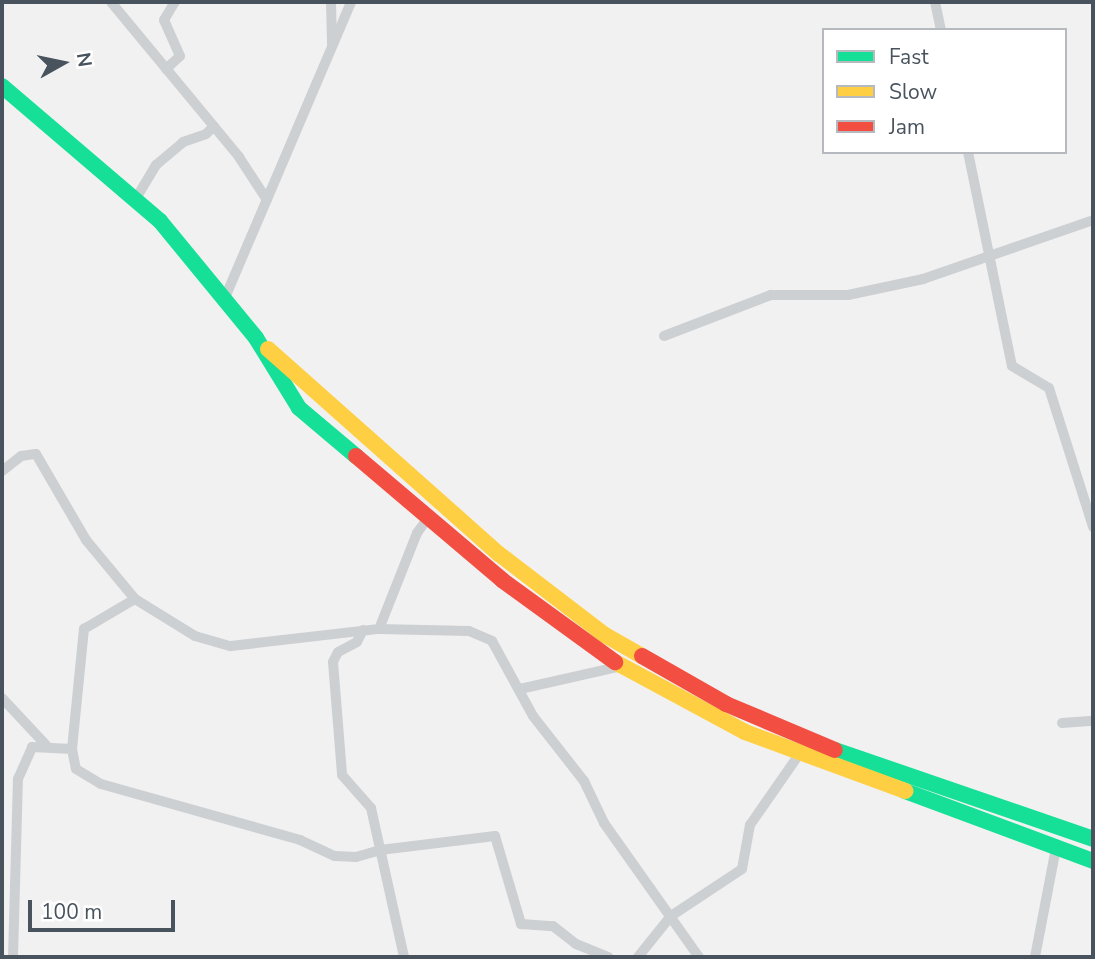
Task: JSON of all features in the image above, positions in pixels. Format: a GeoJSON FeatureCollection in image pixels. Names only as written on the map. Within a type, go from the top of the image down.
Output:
{"type":"FeatureCollection","features":[{"type":"Feature","properties":{"kind":"main road"},"geometry":{"type":"LineString","coordinates":[[2,86],[160,222],[256,338],[499,554],[605,635],[726,704],[838,751],[1093,839]]}},
{"type":"Feature","properties":{"kind":"main road"},"geometry":{"type":"LineString","coordinates":[[256,338],[299,408],[502,580],[622,666],[745,732],[1093,861]]}},
{"type":"Feature","properties":{"kind":"main road"},"geometry":{"type":"LineString","coordinates":[[1047,822],[1048,845]]}},
{"type":"Feature","properties":{"kind":"street"},"geometry":{"type":"LineString","coordinates":[[111,2],[214,126],[267,200]]}},
{"type":"Feature","properties":{"kind":"street"},"geometry":{"type":"LineString","coordinates":[[166,69],[180,56],[178,44],[164,20],[175,2]]}},
{"type":"Feature","properties":{"kind":"street"},"geometry":{"type":"LineString","coordinates":[[331,2],[332,45]]}},
{"type":"Feature","properties":{"kind":"street"},"geometry":{"type":"LineString","coordinates":[[224,300],[351,2]]}},
{"type":"Feature","properties":{"kind":"street"},"geometry":{"type":"LineString","coordinates":[[935,2],[941,28]]}},
{"type":"Feature","properties":{"kind":"street"},"geometry":{"type":"LineString","coordinates":[[135,200],[156,165],[183,142],[206,134],[214,126]]}},
{"type":"Feature","properties":{"kind":"street"},"geometry":{"type":"LineString","coordinates":[[968,154],[1012,366],[1049,388],[1093,527]]}},
{"type":"Feature","properties":{"kind":"street"},"geometry":{"type":"LineString","coordinates":[[664,336],[771,295],[848,295],[923,279],[1093,220]]}},
{"type":"Feature","properties":{"kind":"street"},"geometry":{"type":"LineString","coordinates":[[2,471],[21,456],[36,454],[86,540],[135,599],[195,636],[231,646],[379,629],[482,633],[492,641],[533,716],[584,781],[604,823],[699,957]]}},
{"type":"Feature","properties":{"kind":"street"},"geometry":{"type":"LineString","coordinates":[[379,629],[417,533],[428,518]]}},
{"type":"Feature","properties":{"kind":"street"},"geometry":{"type":"LineString","coordinates":[[135,599],[83,629],[72,749],[82,774],[113,789],[300,840],[335,856],[356,857],[380,850],[495,836],[521,924],[553,926],[576,944],[608,957]]}},
{"type":"Feature","properties":{"kind":"street"},"geometry":{"type":"LineString","coordinates":[[363,630],[358,642],[335,655],[332,683],[342,775],[371,808],[404,957]]}},
{"type":"Feature","properties":{"kind":"street"},"geometry":{"type":"LineString","coordinates":[[520,689],[622,666]]}},
{"type":"Feature","properties":{"kind":"street"},"geometry":{"type":"LineString","coordinates":[[2,698],[46,745]]}},
{"type":"Feature","properties":{"kind":"street"},"geometry":{"type":"LineString","coordinates":[[1062,723],[1093,721]]}},
{"type":"Feature","properties":{"kind":"street"},"geometry":{"type":"LineString","coordinates":[[13,957],[18,779],[28,751],[46,745],[72,749]]}},
{"type":"Feature","properties":{"kind":"street"},"geometry":{"type":"LineString","coordinates":[[638,957],[671,916],[742,869],[750,825],[800,753]]}},
{"type":"Feature","properties":{"kind":"street"},"geometry":{"type":"LineString","coordinates":[[1035,957],[1048,845]]}},
{"type":"Feature","properties":{"kind":"traffic: fast"},"geometry":{"type":"LineString","coordinates":[[2,86],[160,221],[256,338],[299,408],[356,456]]}},
{"type":"Feature","properties":{"kind":"traffic: fast"},"geometry":{"type":"LineString","coordinates":[[835,750],[1093,839]]}},
{"type":"Feature","properties":{"kind":"traffic: fast"},"geometry":{"type":"LineString","coordinates":[[905,791],[1093,861]]}},
{"type":"Feature","properties":{"kind":"traffic: slow"},"geometry":{"type":"LineString","coordinates":[[268,349],[499,554],[605,635],[642,656]]}},
{"type":"Feature","properties":{"kind":"traffic: slow"},"geometry":{"type":"LineString","coordinates":[[615,662],[745,732],[905,791]]}},
{"type":"Feature","properties":{"kind":"traffic: jam"},"geometry":{"type":"LineString","coordinates":[[356,456],[502,580],[615,662]]}},
{"type":"Feature","properties":{"kind":"traffic: jam"},"geometry":{"type":"LineString","coordinates":[[642,656],[726,704],[835,750]]}}]}
